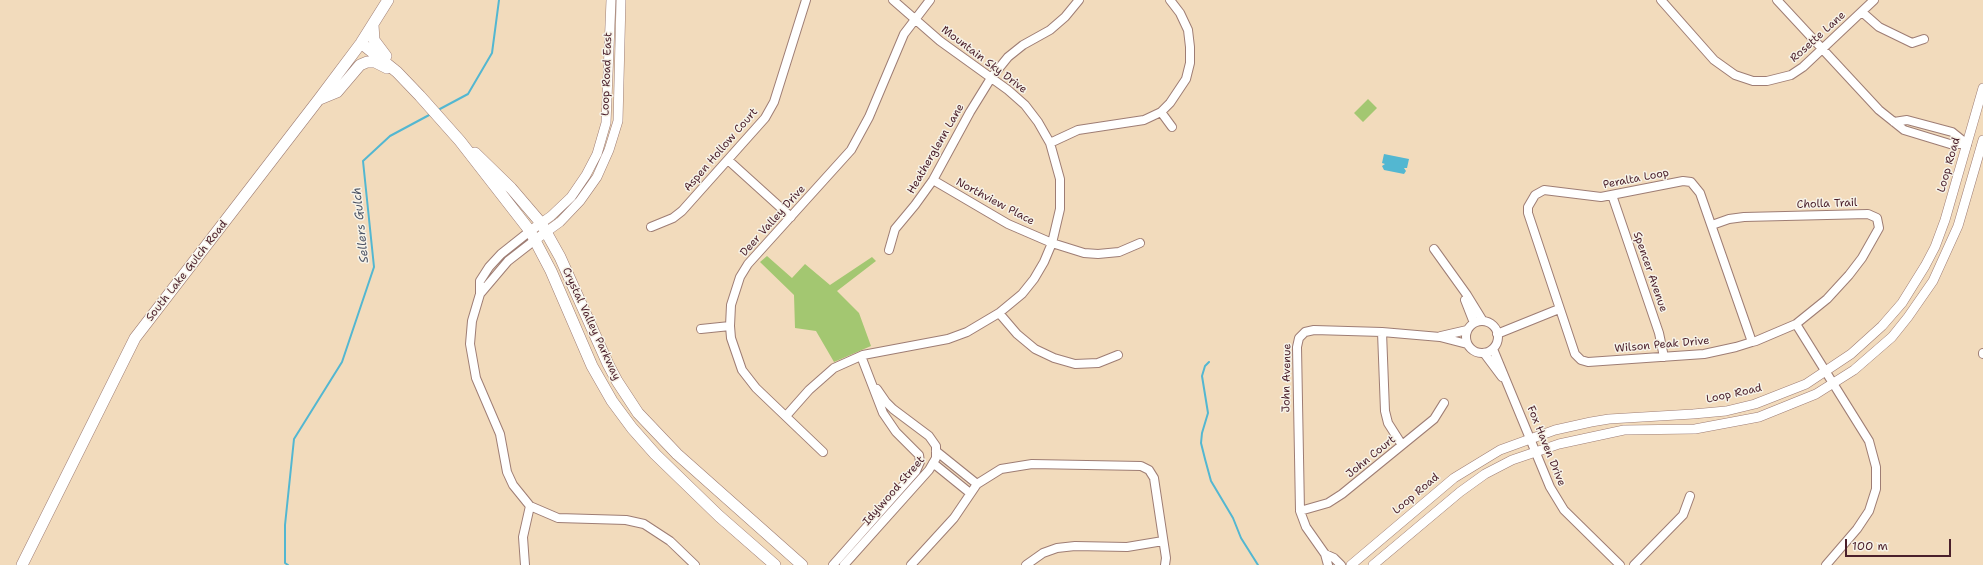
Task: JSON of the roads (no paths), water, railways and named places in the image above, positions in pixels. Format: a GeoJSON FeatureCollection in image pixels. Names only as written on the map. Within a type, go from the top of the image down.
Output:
{"type":"FeatureCollection","features":[{"type":"Feature","properties":{"kind":"main road","name":"South Lake Gulch Road"},"geometry":{"type":"LineString","coordinates":[[22,565],[135,338],[361,43],[388,0]]}},
{"type":"Feature","properties":{"kind":"main road"},"geometry":{"type":"LineString","coordinates":[[373,25],[374,40],[377,46],[394,64],[397,72]]}},
{"type":"Feature","properties":{"kind":"main road","name":"Crystal Valley Parkway"},"geometry":{"type":"LineString","coordinates":[[361,43],[397,72],[420,96],[460,141],[533,236],[551,271],[592,366],[621,414],[655,454],[719,516],[774,565]]}},
{"type":"Feature","properties":{"kind":"main road"},"geometry":{"type":"LineString","coordinates":[[319,99],[337,92],[360,65],[367,62],[375,62],[397,72]]}},
{"type":"Feature","properties":{"kind":"main road","name":"Crystal Valley Parkway"},"geometry":{"type":"LineString","coordinates":[[460,141],[499,175],[544,227],[571,280],[608,364],[638,413],[672,450],[802,565]]}},
{"type":"Feature","properties":{"kind":"street","name":"Loop Road East"},"geometry":{"type":"LineString","coordinates":[[544,227],[578,187],[593,163],[602,140],[606,123],[611,0]]}},
{"type":"Feature","properties":{"kind":"street","name":"Loop Road East"},"geometry":{"type":"LineString","coordinates":[[533,236],[580,201],[597,177],[609,150],[618,121],[621,0]]}},
{"type":"Feature","properties":{"kind":"street","name":"Aspen Hollow Court"},"geometry":{"type":"LineString","coordinates":[[651,227],[672,218],[682,211],[765,118],[774,102],[806,0]]}},
{"type":"Feature","properties":{"kind":"street","name":"Mountain Sky Drive"},"geometry":{"type":"LineString","coordinates":[[786,416],[809,390],[834,368],[861,356],[948,340],[967,332],[999,313],[1022,294],[1034,279],[1044,262],[1052,242],[1060,209],[1060,179],[1050,143],[1038,122],[1025,106],[991,78],[940,42],[893,0]]}},
{"type":"Feature","properties":{"kind":"street","name":"Deer Valley Drive"},"geometry":{"type":"LineString","coordinates":[[823,452],[756,388],[742,370],[735,353],[730,326],[731,304],[740,277],[748,264],[842,161],[857,142],[904,34],[930,0]]}},
{"type":"Feature","properties":{"kind":"street","name":"Heatherglenn Lane"},"geometry":{"type":"LineString","coordinates":[[889,250],[895,228],[915,205],[933,180],[970,112],[991,78],[1008,57],[1023,45],[1050,30],[1065,17],[1079,0]]}},
{"type":"Feature","properties":{"kind":"street"},"geometry":{"type":"LineString","coordinates":[[1050,143],[1078,130],[1144,120],[1161,112],[1178,93],[1186,79],[1190,63],[1188,30],[1180,14],[1170,0]]}},
{"type":"Feature","properties":{"kind":"street","name":"Rosette Lane"},"geometry":{"type":"LineString","coordinates":[[1661,0],[1714,60],[1735,75],[1753,81],[1767,81],[1791,75],[1803,67],[1874,0]]}},
{"type":"Feature","properties":{"kind":"street"},"geometry":{"type":"LineString","coordinates":[[1373,565],[1444,505],[1485,474],[1512,460],[1582,438],[1624,430],[1696,429],[1752,419],[1786,408],[1834,384],[1873,354],[1892,337],[1908,317],[1933,281],[1958,226],[1982,144],[1967,144],[1952,132],[1907,120],[1894,122],[1879,110],[1777,0]]}},
{"type":"Feature","properties":{"kind":"street"},"geometry":{"type":"LineString","coordinates":[[1862,12],[1878,27],[1912,43],[1924,39]]}},
{"type":"Feature","properties":{"kind":"street","name":"Loop Road"},"geometry":{"type":"LineString","coordinates":[[1351,565],[1454,478],[1500,450],[1556,430],[1609,419],[1726,411],[1781,395],[1826,372],[1865,344],[1902,303],[1916,282],[1935,247],[1946,220],[1983,88]]}},
{"type":"Feature","properties":{"kind":"street"},"geometry":{"type":"LineString","coordinates":[[1161,112],[1172,127]]}},
{"type":"Feature","properties":{"kind":"street"},"geometry":{"type":"LineString","coordinates":[[728,160],[791,217]]}},
{"type":"Feature","properties":{"kind":"street","name":"Northview Place"},"geometry":{"type":"LineString","coordinates":[[933,180],[1008,224],[1084,253],[1098,254],[1119,252],[1140,243]]}},
{"type":"Feature","properties":{"kind":"street","name":"Peralta Loop"},"geometry":{"type":"LineString","coordinates":[[1559,309],[1528,213],[1529,202],[1535,195],[1550,190],[1593,197],[1612,195],[1683,181],[1691,182],[1698,189],[1712,225],[1752,342]]}},
{"type":"Feature","properties":{"kind":"street","name":"Spencer Avenue"},"geometry":{"type":"LineString","coordinates":[[1612,195],[1659,333],[1664,357]]}},
{"type":"Feature","properties":{"kind":"street","name":"Cholla Trail"},"geometry":{"type":"LineString","coordinates":[[1712,225],[1730,219],[1751,217],[1868,214],[1877,218],[1879,228],[1862,258],[1827,299],[1796,324]]}},
{"type":"Feature","properties":{"kind":"street"},"geometry":{"type":"LineString","coordinates":[[533,236],[501,254],[489,267],[480,281],[480,294],[472,321],[470,344],[476,378],[500,434],[507,472],[513,485],[530,506],[558,518],[626,520],[644,524],[670,541],[696,565]]}},
{"type":"Feature","properties":{"kind":"street"},"geometry":{"type":"LineString","coordinates":[[1434,249],[1459,284],[1479,322]]}},
{"type":"Feature","properties":{"kind":"street"},"geometry":{"type":"LineString","coordinates":[[1497,334],[1559,309]]}},
{"type":"Feature","properties":{"kind":"street","name":"Wilson Peak Drive"},"geometry":{"type":"LineString","coordinates":[[1559,309],[1575,354],[1581,360],[1588,362],[1704,354],[1752,342],[1796,324]]}},
{"type":"Feature","properties":{"kind":"street"},"geometry":{"type":"LineString","coordinates":[[999,313],[1017,334],[1035,349],[1054,358],[1075,364],[1098,364],[1118,355]]}},
{"type":"Feature","properties":{"kind":"street"},"geometry":{"type":"LineString","coordinates":[[1479,322],[1492,325],[1498,339],[1493,349],[1484,353],[1472,350],[1467,344],[1467,330],[1479,322]]}},
{"type":"Feature","properties":{"kind":"street"},"geometry":{"type":"LineString","coordinates":[[1796,324],[1869,441],[1874,454],[1877,479],[1873,501],[1864,520],[1826,565]]}},
{"type":"Feature","properties":{"kind":"street"},"geometry":{"type":"LineString","coordinates":[[701,328],[730,326]]}},
{"type":"Feature","properties":{"kind":"street","name":"John Avenue"},"geometry":{"type":"LineString","coordinates":[[1328,565],[1325,554],[1306,527],[1300,511],[1297,347],[1299,338],[1305,332],[1314,330],[1382,332],[1440,337],[1467,344]]}},
{"type":"Feature","properties":{"kind":"street","name":"John Avenue"},"geometry":{"type":"LineString","coordinates":[[1440,337],[1467,330]]}},
{"type":"Feature","properties":{"kind":"street"},"geometry":{"type":"LineString","coordinates":[[1382,332],[1385,411],[1392,430],[1402,445]]}},
{"type":"Feature","properties":{"kind":"street","name":"Fox Haven Drive"},"geometry":{"type":"LineString","coordinates":[[1493,349],[1550,487],[1564,510],[1620,565]]}},
{"type":"Feature","properties":{"kind":"street","name":"Fox Haven Drive"},"geometry":{"type":"LineString","coordinates":[[1484,353],[1507,382]]}},
{"type":"Feature","properties":{"kind":"street","name":"Idylwood Street"},"geometry":{"type":"LineString","coordinates":[[833,565],[916,471],[920,462],[919,455],[889,423],[861,356]]}},
{"type":"Feature","properties":{"kind":"street","name":"Idylwood Street"},"geometry":{"type":"LineString","coordinates":[[844,565],[933,463],[936,451],[933,441],[926,433],[886,402],[870,378]]}},
{"type":"Feature","properties":{"kind":"street","name":"John Court"},"geometry":{"type":"LineString","coordinates":[[1300,511],[1317,507],[1335,500],[1434,419],[1444,403]]}},
{"type":"Feature","properties":{"kind":"street"},"geometry":{"type":"LineString","coordinates":[[936,451],[977,484]]}},
{"type":"Feature","properties":{"kind":"street"},"geometry":{"type":"LineString","coordinates":[[933,463],[970,493]]}},
{"type":"Feature","properties":{"kind":"street"},"geometry":{"type":"LineString","coordinates":[[911,565],[954,518],[977,484],[995,471],[1016,465],[1141,466],[1149,470],[1154,478],[1166,558],[1165,565]]}},
{"type":"Feature","properties":{"kind":"street"},"geometry":{"type":"LineString","coordinates":[[1634,565],[1683,515],[1690,496]]}},
{"type":"Feature","properties":{"kind":"street"},"geometry":{"type":"LineString","coordinates":[[524,565],[523,537],[530,506]]}},
{"type":"Feature","properties":{"kind":"street"},"geometry":{"type":"LineString","coordinates":[[1026,565],[1044,553],[1057,548],[1075,546],[1127,547],[1163,541]]}},
{"type":"Feature","properties":{"kind":"street","name":"John Avenue"},"geometry":{"type":"LineString","coordinates":[[1325,554],[1334,558],[1341,565]]}},
{"type":"Feature","properties":{"kind":"water"},"geometry":{"type":"Polygon","coordinates":[[[1384,154],[1409,159],[1407,168],[1404,168],[1406,171],[1404,174],[1384,170],[1382,166],[1385,164],[1382,163],[1384,154]]]}},
{"type":"Feature","properties":{"kind":"waterway","name":"Sellers Gulch"},"geometry":{"type":"LineString","coordinates":[[438,110],[468,94],[492,53],[499,0]]}},
{"type":"Feature","properties":{"kind":"waterway","name":"Sellers Gulch"},"geometry":{"type":"LineString","coordinates":[[288,565],[285,563],[285,525],[294,439],[342,362],[374,267],[363,161],[390,136],[431,114]]}},
{"type":"Feature","properties":{"kind":"waterway"},"geometry":{"type":"LineString","coordinates":[[1209,362],[1205,366],[1202,376],[1208,413],[1202,433],[1201,443],[1211,481],[1233,518],[1241,538],[1258,565]]}}]}
